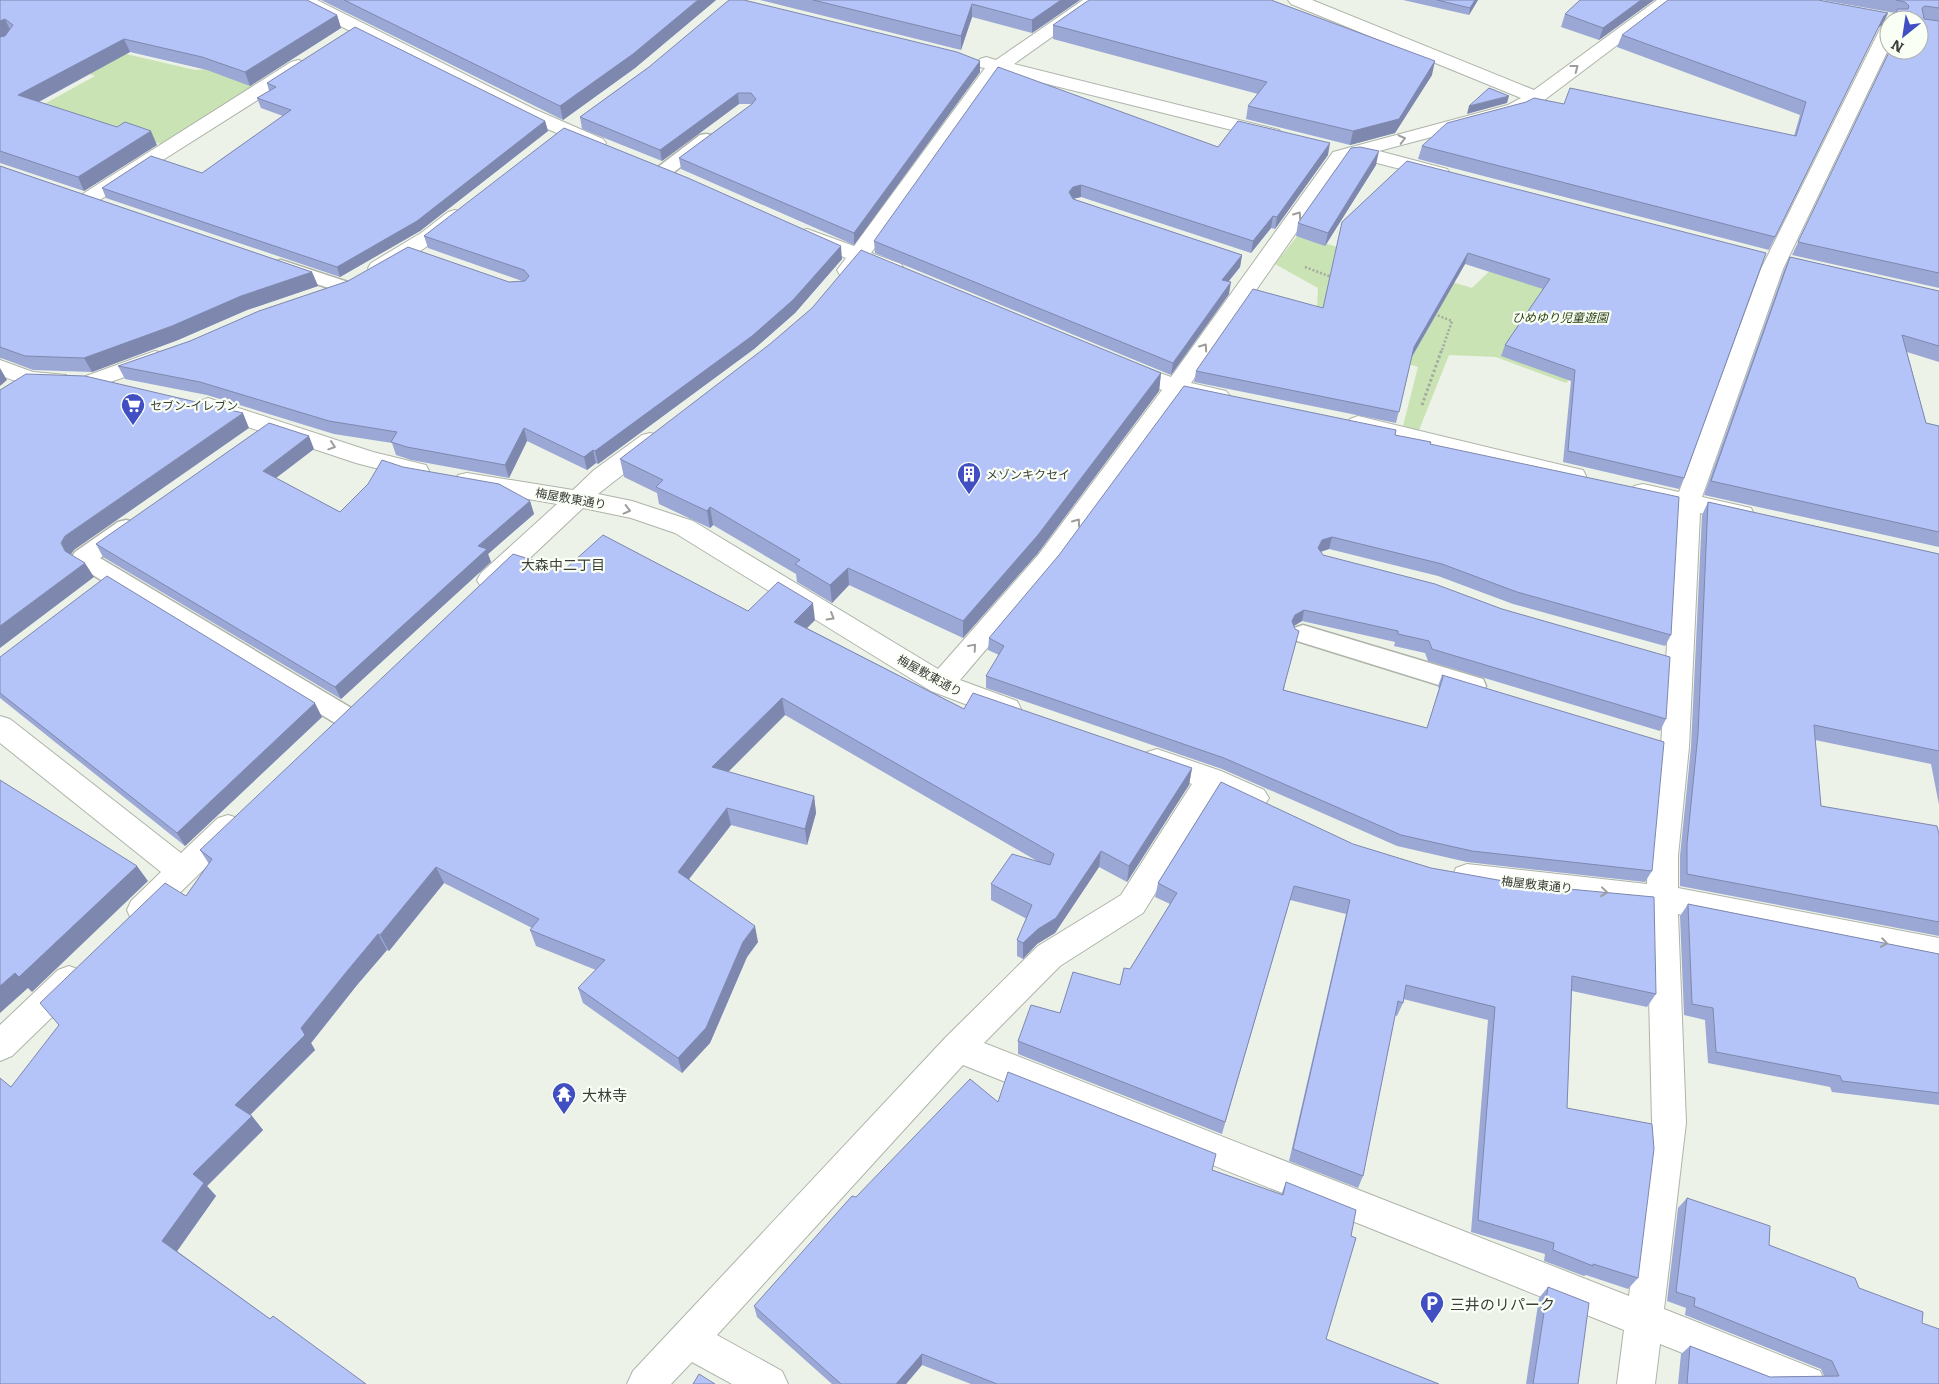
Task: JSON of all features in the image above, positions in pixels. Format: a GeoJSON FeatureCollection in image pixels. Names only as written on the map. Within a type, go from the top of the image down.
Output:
{"type":"FeatureCollection","features":[{"type":"Feature","properties":{"kind":"street"},"geometry":{"type":"LineString","coordinates":[[303,0],[564,129],[611,149]]}},
{"type":"Feature","properties":{"kind":"street"},"geometry":{"type":"LineString","coordinates":[[831,290],[860,255],[990,73],[998,65],[1095,0]]}},
{"type":"Feature","properties":{"kind":"street"},"geometry":{"type":"LineString","coordinates":[[1298,0],[1536,97]]}},
{"type":"Feature","properties":{"kind":"street"},"geometry":{"type":"LineString","coordinates":[[941,684],[1048,560],[1176,387],[1259,259],[1343,150],[1515,108],[1536,97],[1668,0]]}},
{"type":"Feature","properties":{"kind":"street"},"geometry":{"type":"LineString","coordinates":[[341,38],[358,28]]}},
{"type":"Feature","properties":{"kind":"street"},"geometry":{"type":"LineString","coordinates":[[1636,1384],[1646,1321],[1669,1122],[1662,898],[1665,744],[1671,660],[1688,502],[1777,260],[1879,30]]}},
{"type":"Feature","properties":{"kind":"street"},"geometry":{"type":"LineString","coordinates":[[80,196],[316,54]]}},
{"type":"Feature","properties":{"kind":"street"},"geometry":{"type":"LineString","coordinates":[[970,59],[1291,139]]}},
{"type":"Feature","properties":{"kind":"street"},"geometry":{"type":"LineString","coordinates":[[1343,150],[1456,177]]}},
{"type":"Feature","properties":{"kind":"street"},"geometry":{"type":"LineString","coordinates":[[309,299],[344,288],[418,253],[474,200]]}},
{"type":"Feature","properties":{"kind":"street"},"geometry":{"type":"LineString","coordinates":[[787,226],[909,276]]}},
{"type":"Feature","properties":{"kind":"street"},"geometry":{"type":"LineString","coordinates":[[94,381],[171,352]]}},
{"type":"Feature","properties":{"kind":"street"},"geometry":{"type":"LineString","coordinates":[[1103,358],[1176,387],[1236,400]]}},
{"type":"Feature","properties":{"kind":"street"},"geometry":{"type":"LineString","coordinates":[[0,367],[30,379],[94,381],[132,392]]}},
{"type":"Feature","properties":{"kind":"street"},"geometry":{"type":"LineString","coordinates":[[10,392],[30,379]]}},
{"type":"Feature","properties":{"kind":"street","name":"梅屋敷東通り"},"geometry":{"type":"LineString","coordinates":[[188,402],[240,414],[376,461],[441,476],[580,498],[663,518],[684,527],[941,684],[959,693],[1034,718]]}},
{"type":"Feature","properties":{"kind":"street"},"geometry":{"type":"LineString","coordinates":[[1332,419],[1411,436],[1593,481]]}},
{"type":"Feature","properties":{"kind":"street"},"geometry":{"type":"LineString","coordinates":[[468,601],[603,476],[664,430]]}},
{"type":"Feature","properties":{"kind":"street"},"geometry":{"type":"LineString","coordinates":[[1622,487],[1765,519]]}},
{"type":"Feature","properties":{"kind":"street"},"geometry":{"type":"LineString","coordinates":[[323,737],[366,696]]}},
{"type":"Feature","properties":{"kind":"street"},"geometry":{"type":"LineString","coordinates":[[0,728],[182,871]]}},
{"type":"Feature","properties":{"kind":"street"},"geometry":{"type":"LineString","coordinates":[[1137,754],[1211,779],[1275,808]]}},
{"type":"Feature","properties":{"kind":"street"},"geometry":{"type":"LineString","coordinates":[[646,1384],[958,1048],[1049,956],[1132,904],[1211,779]]}},
{"type":"Feature","properties":{"kind":"street"},"geometry":{"type":"LineString","coordinates":[[126,925],[246,811]]}},
{"type":"Feature","properties":{"kind":"street","name":"梅屋敷東通り"},"geometry":{"type":"LineString","coordinates":[[1443,871],[1467,877],[1662,898],[1853,938],[1939,952]]}},
{"type":"Feature","properties":{"kind":"street"},"geometry":{"type":"LineString","coordinates":[[0,1046],[91,959]]}},
{"type":"Feature","properties":{"kind":"street"},"geometry":{"type":"LineString","coordinates":[[958,1048],[1807,1384]]}},
{"type":"Feature","properties":{"kind":"street"},"geometry":{"type":"LineString","coordinates":[[688,1339],[769,1384]]}},
{"type":"Feature","properties":{"kind":"lane"},"geometry":{"type":"LineString","coordinates":[[664,171],[724,126]]}},
{"type":"Feature","properties":{"kind":"lane"},"geometry":{"type":"LineString","coordinates":[[80,196],[107,205]]}},
{"type":"Feature","properties":{"kind":"lane"},"geometry":{"type":"LineString","coordinates":[[262,259],[344,288]]}},
{"type":"Feature","properties":{"kind":"lane"},"geometry":{"type":"LineString","coordinates":[[246,442],[271,425]]}},
{"type":"Feature","properties":{"kind":"lane"},"geometry":{"type":"LineString","coordinates":[[140,518],[83,558],[106,582],[344,716]]}},
{"type":"Feature","properties":{"kind":"lane"},"geometry":{"type":"LineString","coordinates":[[1304,634],[1494,692]]}},
{"type":"Feature","properties":{"kind":"path"},"geometry":{"type":"LineString","coordinates":[[1259,259],[1343,281]]}},
{"type":"Feature","properties":{"kind":"path"},"geometry":{"type":"LineString","coordinates":[[1411,436],[1452,321],[1425,311]]}},
{"type":"Feature","properties":{"kind":"green space"},"geometry":{"type":"Polygon","coordinates":[[[36,53],[122,53],[195,70],[207,69],[257,86],[164,145],[114,128],[37,108],[95,76],[36,53]]]}},
{"type":"Feature","properties":{"kind":"green space","name":"ひめゆり児童遊園"},"geometry":{"type":"Polygon","coordinates":[[[1298,235],[1472,288],[1512,249],[1601,262],[1572,377],[1566,383],[1496,357],[1449,355],[1419,430],[1403,426],[1418,367],[1336,341],[1316,326],[1318,288],[1275,264],[1298,235]]]}},
{"type":"Feature","properties":{"kind":"building"},"geometry":{"type":"Polygon","coordinates":[[[0,0],[307,0],[337,15],[245,72],[202,57],[124,39],[18,95],[117,127],[125,122],[151,131],[78,177],[0,151],[0,37],[5,36],[13,25],[5,19],[0,21],[0,0]]]}},
{"type":"Feature","properties":{"kind":"building"},"geometry":{"type":"Polygon","coordinates":[[[344,0],[698,0],[633,54],[560,106],[344,0]]]}},
{"type":"Feature","properties":{"kind":"building"},"geometry":{"type":"Polygon","coordinates":[[[729,0],[744,0],[957,52],[980,61],[854,233],[679,158],[752,104],[756,99],[751,93],[738,93],[660,150],[580,117],[649,67],[729,0]]]}},
{"type":"Feature","properties":{"kind":"building"},"geometry":{"type":"Polygon","coordinates":[[[813,0],[1061,0],[1032,20],[972,4],[961,36],[813,0]]]}},
{"type":"Feature","properties":{"kind":"building"},"geometry":{"type":"Polygon","coordinates":[[[1089,0],[1271,0],[1435,61],[1399,119],[1353,131],[1248,106],[1267,82],[1053,25],[1089,0]]]}},
{"type":"Feature","properties":{"kind":"building"},"geometry":{"type":"Polygon","coordinates":[[[1437,0],[1475,0],[1470,8],[1437,0]]]}},
{"type":"Feature","properties":{"kind":"building"},"geometry":{"type":"Polygon","coordinates":[[[1580,0],[1641,0],[1603,28],[1565,14],[1580,0]]]}},
{"type":"Feature","properties":{"kind":"building"},"geometry":{"type":"Polygon","coordinates":[[[1668,0],[1818,0],[1879,11],[1879,26],[1775,237],[1422,146],[1447,123],[1526,102],[1534,98],[1564,104],[1570,88],[1796,136],[1806,102],[1622,35],[1668,0]]]}},
{"type":"Feature","properties":{"kind":"building"},"geometry":{"type":"Polygon","coordinates":[[[1896,0],[1939,0],[1939,8],[1925,6],[1922,10],[1897,10],[1908,9],[1909,6],[1905,2],[1896,0]]]}},
{"type":"Feature","properties":{"kind":"building"},"geometry":{"type":"Polygon","coordinates":[[[1929,20],[1939,21],[1939,273],[1798,242],[1885,60],[1929,60],[1929,20]]]}},
{"type":"Feature","properties":{"kind":"building"},"geometry":{"type":"Polygon","coordinates":[[[355,27],[545,121],[417,221],[337,267],[102,188],[151,156],[202,173],[291,110],[257,98],[276,87],[267,83],[355,27]]]}},
{"type":"Feature","properties":{"kind":"building"},"geometry":{"type":"Polygon","coordinates":[[[998,67],[1218,147],[1238,121],[1330,143],[1277,217],[1273,216],[1253,241],[1081,185],[1073,187],[1069,192],[1073,199],[1242,255],[1222,280],[1231,282],[1173,363],[874,241],[998,67]]]}},
{"type":"Feature","properties":{"kind":"building"},"geometry":{"type":"Polygon","coordinates":[[[1489,88],[1509,96],[1469,106],[1489,88]]]}},
{"type":"Feature","properties":{"kind":"building"},"geometry":{"type":"Polygon","coordinates":[[[564,128],[688,178],[841,246],[793,300],[752,336],[595,451],[593,450],[584,457],[524,428],[505,465],[407,447],[391,442],[397,432],[329,421],[200,382],[118,366],[190,341],[259,311],[348,281],[408,247],[509,282],[525,281],[529,276],[524,270],[424,236],[564,128]]]}},
{"type":"Feature","properties":{"kind":"building"},"geometry":{"type":"Polygon","coordinates":[[[1360,147],[1379,151],[1328,233],[1298,223],[1351,148],[1360,147]]]}},
{"type":"Feature","properties":{"kind":"building"},"geometry":{"type":"Polygon","coordinates":[[[1407,161],[1766,253],[1684,478],[1568,451],[1575,370],[1505,345],[1550,279],[1468,253],[1414,347],[1399,412],[1196,371],[1253,289],[1323,308],[1342,222],[1407,161]]]}},
{"type":"Feature","properties":{"kind":"building"},"geometry":{"type":"Polygon","coordinates":[[[0,166],[312,272],[241,296],[172,326],[84,358],[25,356],[0,347],[0,166]]]}},
{"type":"Feature","properties":{"kind":"building"},"geometry":{"type":"Polygon","coordinates":[[[861,250],[1161,373],[1038,535],[963,621],[848,568],[830,585],[795,564],[800,560],[710,507],[707,511],[656,487],[663,480],[620,459],[770,344],[812,308],[861,250]]]}},
{"type":"Feature","properties":{"kind":"building"},"geometry":{"type":"Polygon","coordinates":[[[1790,257],[1939,291],[1939,346],[1902,335],[1926,423],[1939,426],[1939,532],[1711,481],[1790,257]]]}},
{"type":"Feature","properties":{"kind":"building"},"geometry":{"type":"Polygon","coordinates":[[[26,374],[85,376],[243,413],[65,536],[61,543],[65,551],[85,563],[0,626],[0,390],[26,374]]]}},
{"type":"Feature","properties":{"kind":"building"},"geometry":{"type":"Polygon","coordinates":[[[1184,386],[1396,430],[1395,435],[1431,442],[1430,444],[1679,497],[1671,635],[1517,592],[1442,564],[1332,537],[1322,540],[1318,548],[1323,555],[1435,584],[1502,609],[1670,657],[1666,719],[1432,649],[1429,641],[1398,634],[1398,631],[1304,610],[1295,615],[1292,621],[1295,629],[1299,631],[1283,690],[1427,728],[1443,677],[1442,675],[1664,742],[1652,871],[1472,851],[1401,835],[1224,758],[986,676],[1004,646],[989,638],[1059,555],[1184,386]]]}},
{"type":"Feature","properties":{"kind":"building"},"geometry":{"type":"Polygon","coordinates":[[[269,423],[309,436],[263,471],[340,512],[368,484],[382,460],[403,467],[499,484],[530,501],[478,546],[487,549],[335,687],[96,544],[269,423]]]}},
{"type":"Feature","properties":{"kind":"building"},"geometry":{"type":"Polygon","coordinates":[[[1708,502],[1939,554],[1939,751],[1814,725],[1821,806],[1937,826],[1939,834],[1939,922],[1687,874],[1687,844],[1698,734],[1708,502]]]}},
{"type":"Feature","properties":{"kind":"building"},"geometry":{"type":"Polygon","coordinates":[[[603,535],[748,611],[778,582],[813,603],[794,622],[964,709],[973,693],[1192,768],[1129,866],[1101,851],[1056,918],[1038,929],[1023,943],[1017,940],[1032,905],[991,884],[1012,854],[1050,865],[1054,854],[782,698],[712,767],[814,796],[805,829],[727,808],[678,872],[755,926],[743,942],[706,1028],[678,1058],[578,988],[605,960],[530,930],[539,919],[436,867],[301,1028],[305,1035],[235,1105],[252,1116],[193,1174],[204,1183],[162,1241],[270,1319],[273,1316],[366,1384],[0,1384],[0,1078],[11,1087],[59,1025],[40,1003],[165,883],[186,896],[212,859],[200,850],[513,554],[564,570],[603,535]]]}},
{"type":"Feature","properties":{"kind":"building"},"geometry":{"type":"Polygon","coordinates":[[[107,576],[315,703],[177,833],[0,693],[0,657],[107,576]]]}},
{"type":"Feature","properties":{"kind":"building"},"geometry":{"type":"Polygon","coordinates":[[[0,780],[137,866],[19,977],[15,973],[0,986],[0,780]]]}},
{"type":"Feature","properties":{"kind":"building"},"geometry":{"type":"Polygon","coordinates":[[[1221,782],[1353,844],[1431,868],[1526,885],[1654,897],[1656,994],[1572,976],[1567,1108],[1652,1124],[1654,1149],[1638,1278],[1593,1264],[1593,1266],[1553,1250],[1554,1243],[1478,1220],[1495,1007],[1406,985],[1403,1003],[1398,1001],[1363,1176],[1293,1149],[1350,900],[1294,886],[1225,1122],[1018,1041],[1031,1005],[1060,1013],[1073,972],[1120,985],[1124,968],[1130,969],[1177,893],[1158,883],[1221,782]]]}},
{"type":"Feature","properties":{"kind":"building"},"geometry":{"type":"Polygon","coordinates":[[[1688,904],[1939,954],[1939,1093],[1842,1081],[1840,1076],[1716,1052],[1713,1008],[1692,1004],[1688,904]]]}},
{"type":"Feature","properties":{"kind":"building"},"geometry":{"type":"Polygon","coordinates":[[[1008,1072],[1216,1154],[1212,1170],[1283,1195],[1286,1182],[1356,1210],[1351,1236],[1356,1238],[1326,1339],[1439,1384],[997,1384],[922,1354],[896,1384],[841,1384],[754,1306],[852,1196],[856,1197],[970,1079],[998,1102],[1008,1072]]]}},
{"type":"Feature","properties":{"kind":"building"},"geometry":{"type":"Polygon","coordinates":[[[1687,1198],[1770,1226],[1769,1245],[1855,1278],[1859,1288],[1923,1312],[1922,1323],[1939,1329],[1939,1384],[1687,1384],[1690,1346],[1770,1377],[1839,1376],[1832,1361],[1694,1306],[1695,1298],[1676,1292],[1687,1198]]]}},
{"type":"Feature","properties":{"kind":"building"},"geometry":{"type":"Polygon","coordinates":[[[1548,1287],[1589,1303],[1578,1384],[1533,1384],[1548,1287]]]}},
{"type":"Feature","properties":{"kind":"building"},"geometry":{"type":"Polygon","coordinates":[[[699,1374],[715,1384],[693,1384],[699,1374]]]}},
{"type":"Feature","properties":{"kind":"place","name":"セブン-イレブン"},"geometry":{"type":"Point","coordinates":[133,426]}},
{"type":"Feature","properties":{"kind":"place","name":"メゾンキクセイ"},"geometry":{"type":"Point","coordinates":[969,495]}},
{"type":"Feature","properties":{"kind":"place","name":"大林寺"},"geometry":{"type":"Point","coordinates":[564,1115]}},
{"type":"Feature","properties":{"kind":"place","name":"三井のリパーク"},"geometry":{"type":"Point","coordinates":[1432,1324]}},
{"type":"Feature","properties":{"kind":"district","name":"大森中二丁目"},"geometry":{"type":"Point","coordinates":[563,564]}}]}
